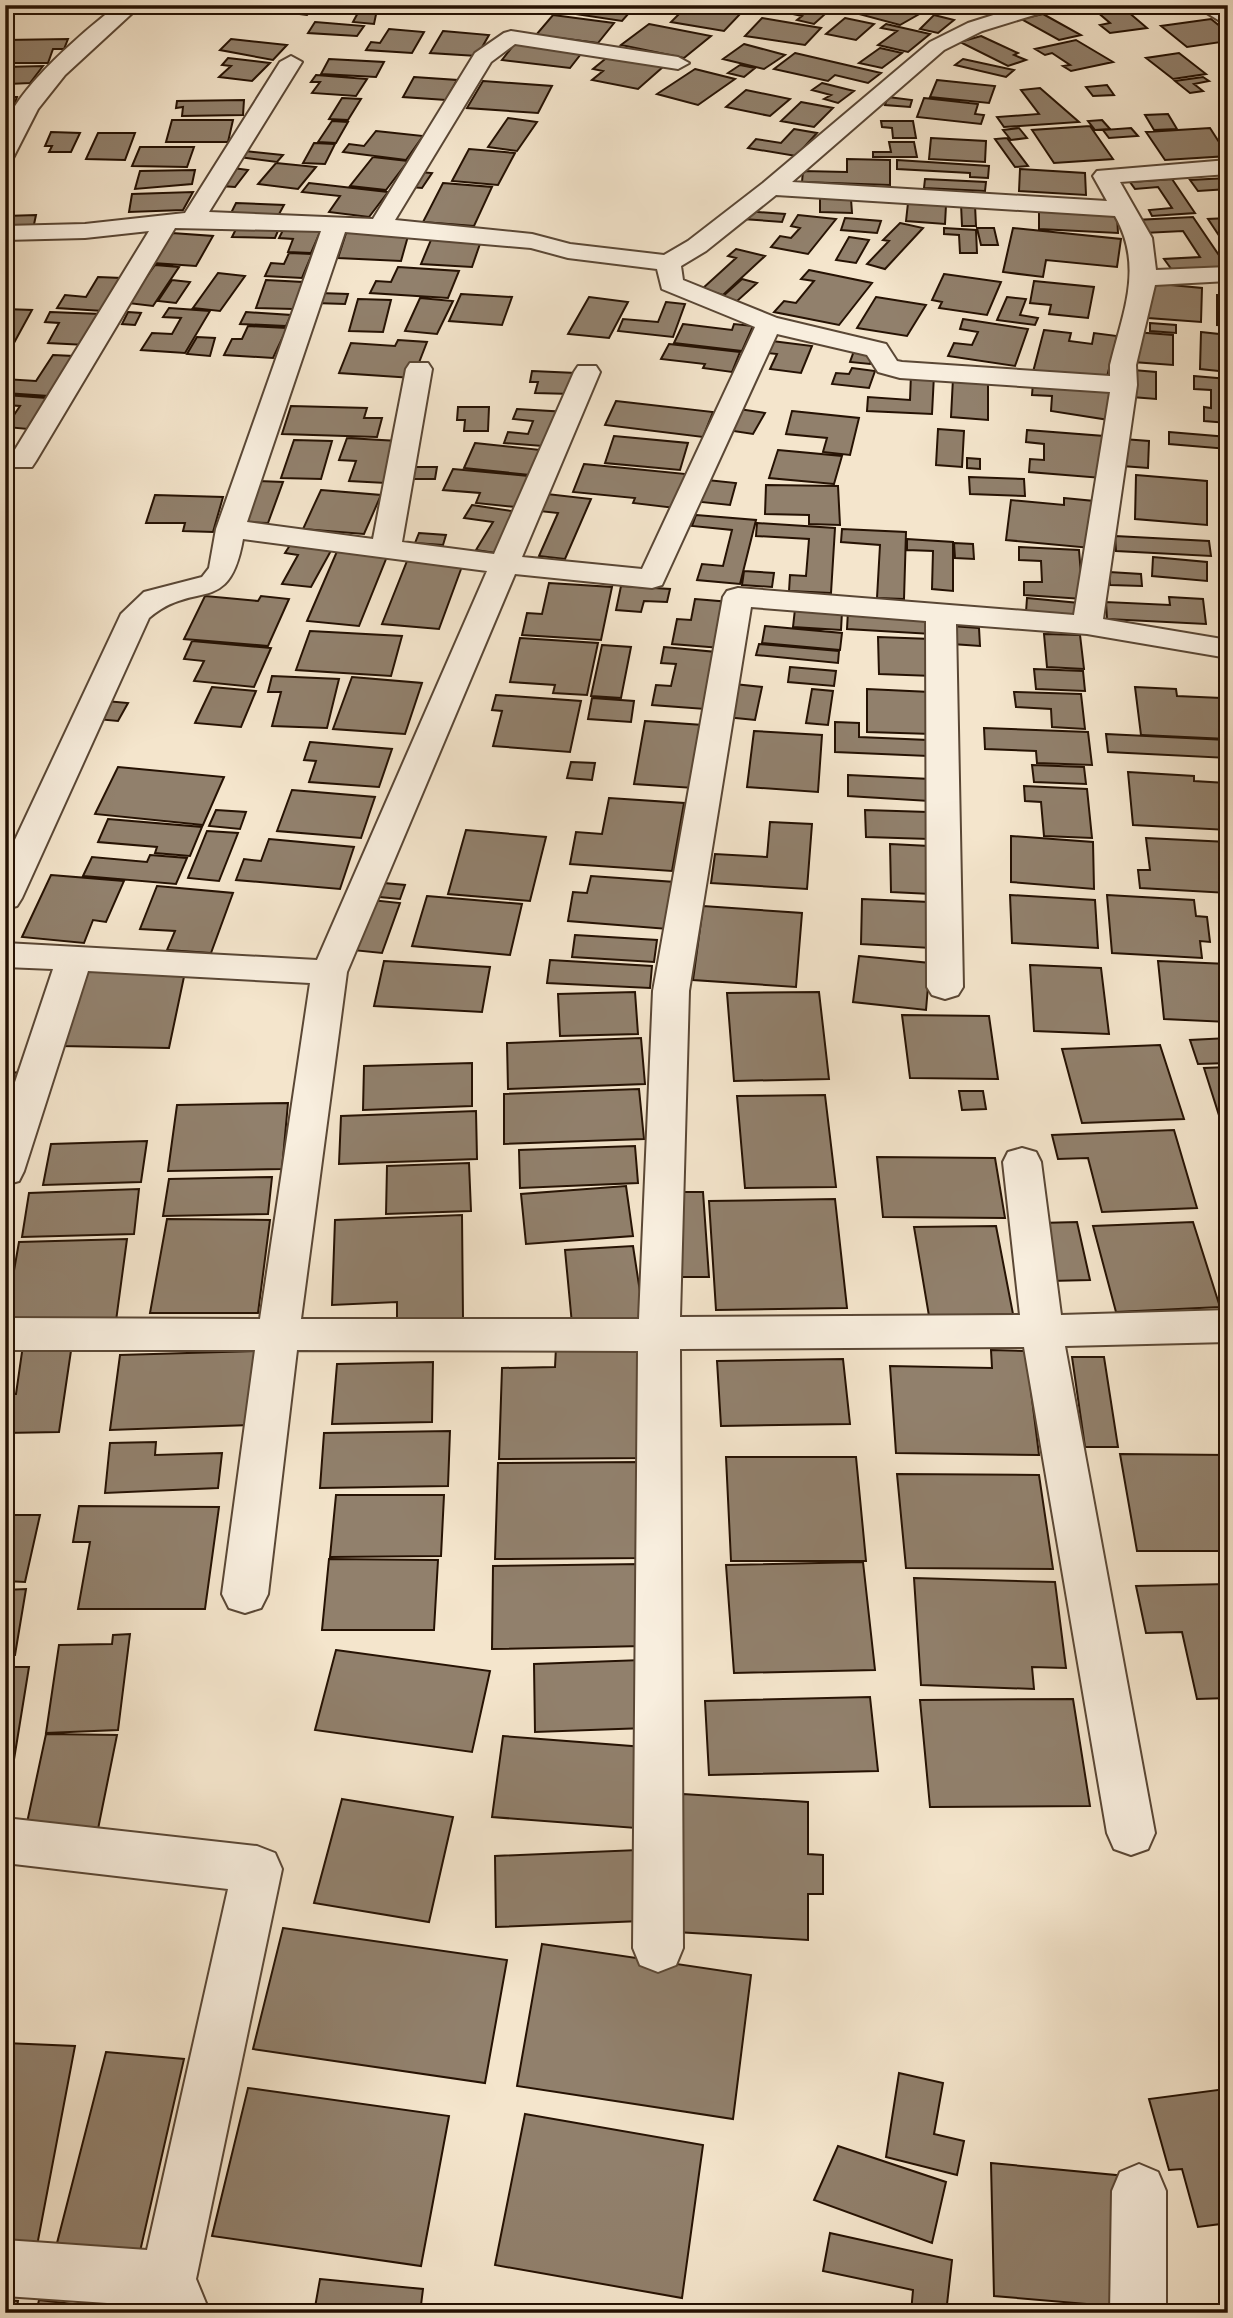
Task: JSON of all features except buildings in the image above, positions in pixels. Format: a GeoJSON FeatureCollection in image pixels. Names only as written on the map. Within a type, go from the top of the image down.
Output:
{"type":"FeatureCollection","features":[{"type":"Feature","properties":{"kind":"street"},"geometry":{"type":"LineString","coordinates":[[5,153],[30,104],[74,50],[131,5]]}},
{"type":"Feature","properties":{"kind":"street"},"geometry":{"type":"LineString","coordinates":[[5,233],[85,231],[193,219],[380,226],[532,241],[568,251],[668,263],[697,246],[771,188],[937,46],[1015,8],[1047,5]]}},
{"type":"Feature","properties":{"kind":"street"},"geometry":{"type":"LineString","coordinates":[[1204,5],[1228,20]]}},
{"type":"Feature","properties":{"kind":"street"},"geometry":{"type":"LineString","coordinates":[[380,226],[483,58],[511,37],[678,63]]}},
{"type":"Feature","properties":{"kind":"street"},"geometry":{"type":"LineString","coordinates":[[193,219],[291,62]]}},
{"type":"Feature","properties":{"kind":"street"},"geometry":{"type":"LineString","coordinates":[[1087,625],[1124,385],[1123,365],[1144,278],[1140,238],[1105,176],[1228,167]]}},
{"type":"Feature","properties":{"kind":"street"},"geometry":{"type":"LineString","coordinates":[[771,188],[1123,209]]}},
{"type":"Feature","properties":{"kind":"street"},"geometry":{"type":"LineString","coordinates":[[22,461],[166,223]]}},
{"type":"Feature","properties":{"kind":"street"},"geometry":{"type":"LineString","coordinates":[[5,898],[136,614],[155,598],[212,583],[223,569],[230,528],[335,225]]}},
{"type":"Feature","properties":{"kind":"street"},"geometry":{"type":"LineString","coordinates":[[668,263],[671,284],[769,324],[877,349],[887,366],[900,370],[1124,385]]}},
{"type":"Feature","properties":{"kind":"street"},"geometry":{"type":"LineString","coordinates":[[1144,278],[1228,274]]}},
{"type":"Feature","properties":{"kind":"street"},"geometry":{"type":"LineString","coordinates":[[230,528],[504,564],[652,579],[769,324]]}},
{"type":"Feature","properties":{"kind":"street"},"geometry":{"type":"LineString","coordinates":[[386,548],[419,369]]}},
{"type":"Feature","properties":{"kind":"street"},"geometry":{"type":"LineString","coordinates":[[245,1594],[278,1336],[330,972],[587,372]]}},
{"type":"Feature","properties":{"kind":"street"},"geometry":{"type":"LineString","coordinates":[[658,1948],[661,1646],[659,1335],[671,991],[738,597],[1087,625],[1228,649]]}},
{"type":"Feature","properties":{"kind":"street"},"geometry":{"type":"LineString","coordinates":[[941,613],[945,987]]}},
{"type":"Feature","properties":{"kind":"street"},"geometry":{"type":"LineString","coordinates":[[5,955],[330,972]]}},
{"type":"Feature","properties":{"kind":"street"},"geometry":{"type":"LineString","coordinates":[[5,1171],[74,959]]}},
{"type":"Feature","properties":{"kind":"street"},"geometry":{"type":"LineString","coordinates":[[1022,1162],[1042,1331],[1131,1833]]}},
{"type":"Feature","properties":{"kind":"street"},"geometry":{"type":"LineString","coordinates":[[5,1334],[659,1335],[695,1332],[1042,1331],[1228,1326]]}},
{"type":"Feature","properties":{"kind":"street"},"geometry":{"type":"LineString","coordinates":[[5,1840],[257,1869],[175,2296],[5,2268]]}},
{"type":"Feature","properties":{"kind":"street"},"geometry":{"type":"LineString","coordinates":[[1138,2313],[1139,2191]]}}]}
